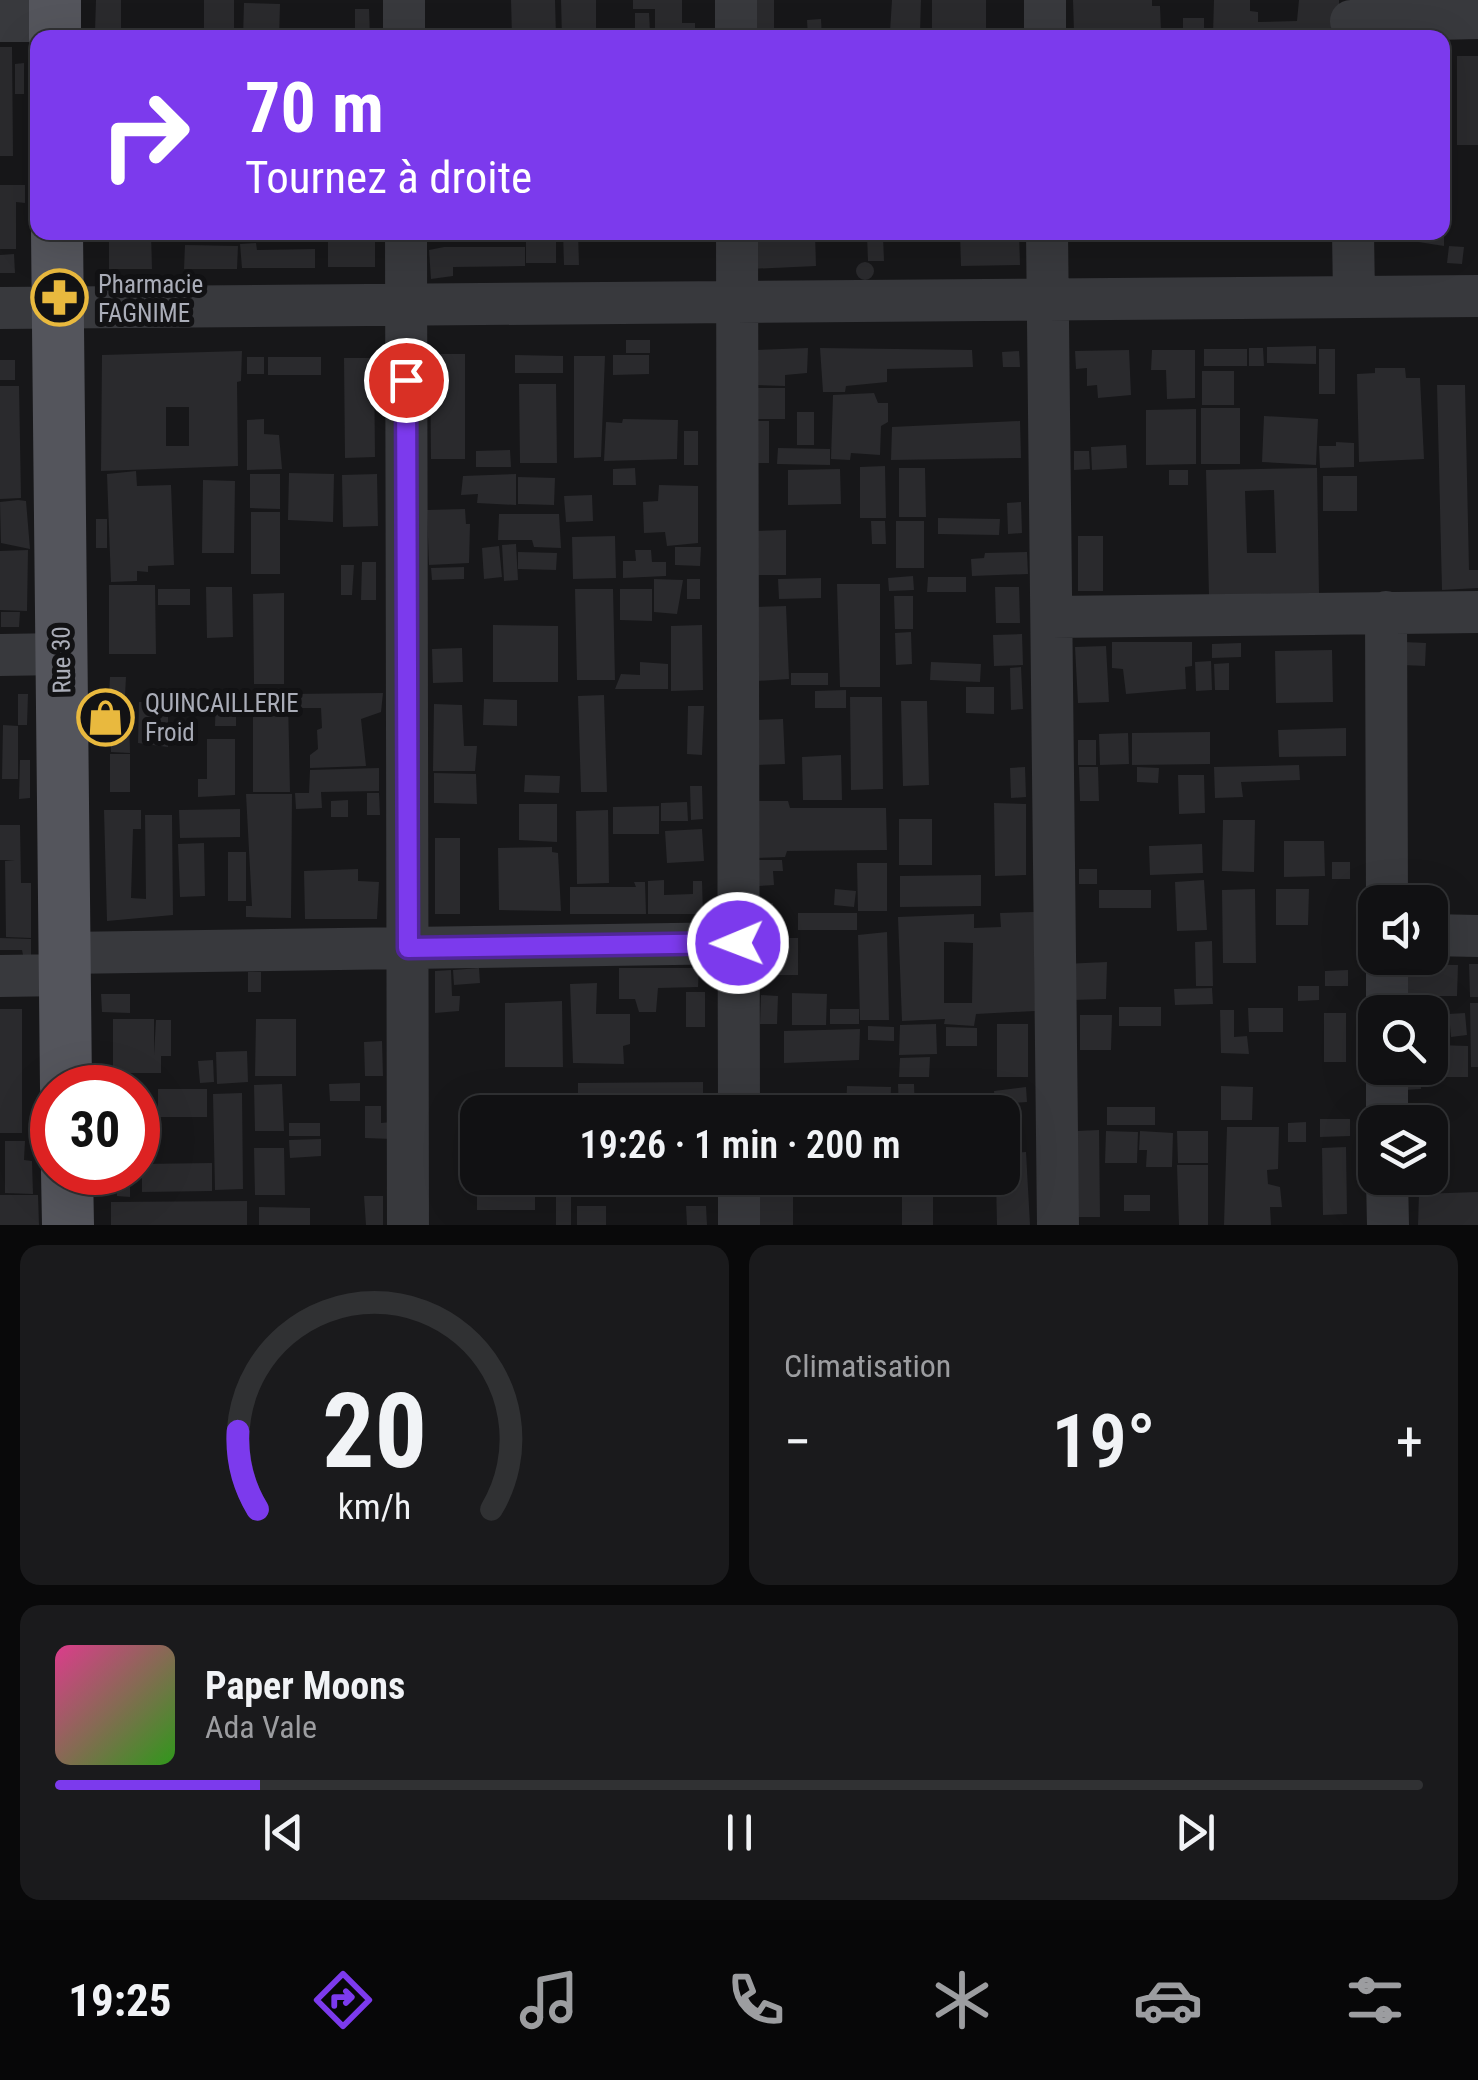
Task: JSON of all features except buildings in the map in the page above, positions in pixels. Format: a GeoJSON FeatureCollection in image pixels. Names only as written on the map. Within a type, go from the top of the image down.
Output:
{"type":"FeatureCollection","features":[{"type":"Feature","properties":{"kind":"main road","name":"Rue 30"},"geometry":{"type":"LineString","coordinates":[[58,240],[66,1065]]}},
{"type":"Feature","properties":{"kind":"main road"},"geometry":{"type":"LineString","coordinates":[[67,1195],[68,1225]]}},
{"type":"Feature","properties":{"kind":"street"},"geometry":{"type":"LineString","coordinates":[[404,0],[404,30]]}},
{"type":"Feature","properties":{"kind":"street"},"geometry":{"type":"LineString","coordinates":[[736,0],[736,30]]}},
{"type":"Feature","properties":{"kind":"street"},"geometry":{"type":"LineString","coordinates":[[1045,0],[1045,30]]}},
{"type":"Feature","properties":{"kind":"street"},"geometry":{"type":"LineString","coordinates":[[1351,20],[1478,18]]}},
{"type":"Feature","properties":{"kind":"street"},"geometry":{"type":"LineString","coordinates":[[0,22],[55,20]]}},
{"type":"Feature","properties":{"kind":"street"},"geometry":{"type":"LineString","coordinates":[[406,240],[408,1225]]}},
{"type":"Feature","properties":{"kind":"street"},"geometry":{"type":"LineString","coordinates":[[737,240],[739,1095]]}},
{"type":"Feature","properties":{"kind":"street"},"geometry":{"type":"LineString","coordinates":[[1047,240],[1058,1225]]}},
{"type":"Feature","properties":{"kind":"street"},"geometry":{"type":"LineString","coordinates":[[1353,240],[1354,296]]}},
{"type":"Feature","properties":{"kind":"street"},"geometry":{"type":"LineString","coordinates":[[0,308],[1478,296]]}},
{"type":"Feature","properties":{"kind":"street"},"geometry":{"type":"LineString","coordinates":[[1386,612],[1387,885]]}},
{"type":"Feature","properties":{"kind":"street"},"geometry":{"type":"LineString","coordinates":[[1052,617],[1478,612]]}},
{"type":"Feature","properties":{"kind":"street"},"geometry":{"type":"LineString","coordinates":[[0,654],[61,654]]}},
{"type":"Feature","properties":{"kind":"street"},"geometry":{"type":"LineString","coordinates":[[1448,936],[1478,936]]}},
{"type":"Feature","properties":{"kind":"street"},"geometry":{"type":"LineString","coordinates":[[0,976],[65,964],[408,948],[738,943]]}},
{"type":"Feature","properties":{"kind":"street"},"geometry":{"type":"LineString","coordinates":[[739,1195],[739,1225]]}},
{"type":"Feature","properties":{"kind":"street"},"geometry":{"type":"LineString","coordinates":[[1388,1195],[1388,1225]]}},
{"type":"Feature","properties":{"kind":"place","name":"Pharmacie FAGNIME"},"geometry":{"type":"Point","coordinates":[59,298]}},
{"type":"Feature","properties":{"kind":"place","name":"QUINCAILLERIE Froid"},"geometry":{"type":"Point","coordinates":[106,717]}},
{"type":"Feature","properties":{"kind":"route"},"geometry":{"type":"LineString","coordinates":[[406,380],[408,948],[738,943]]}}]}
